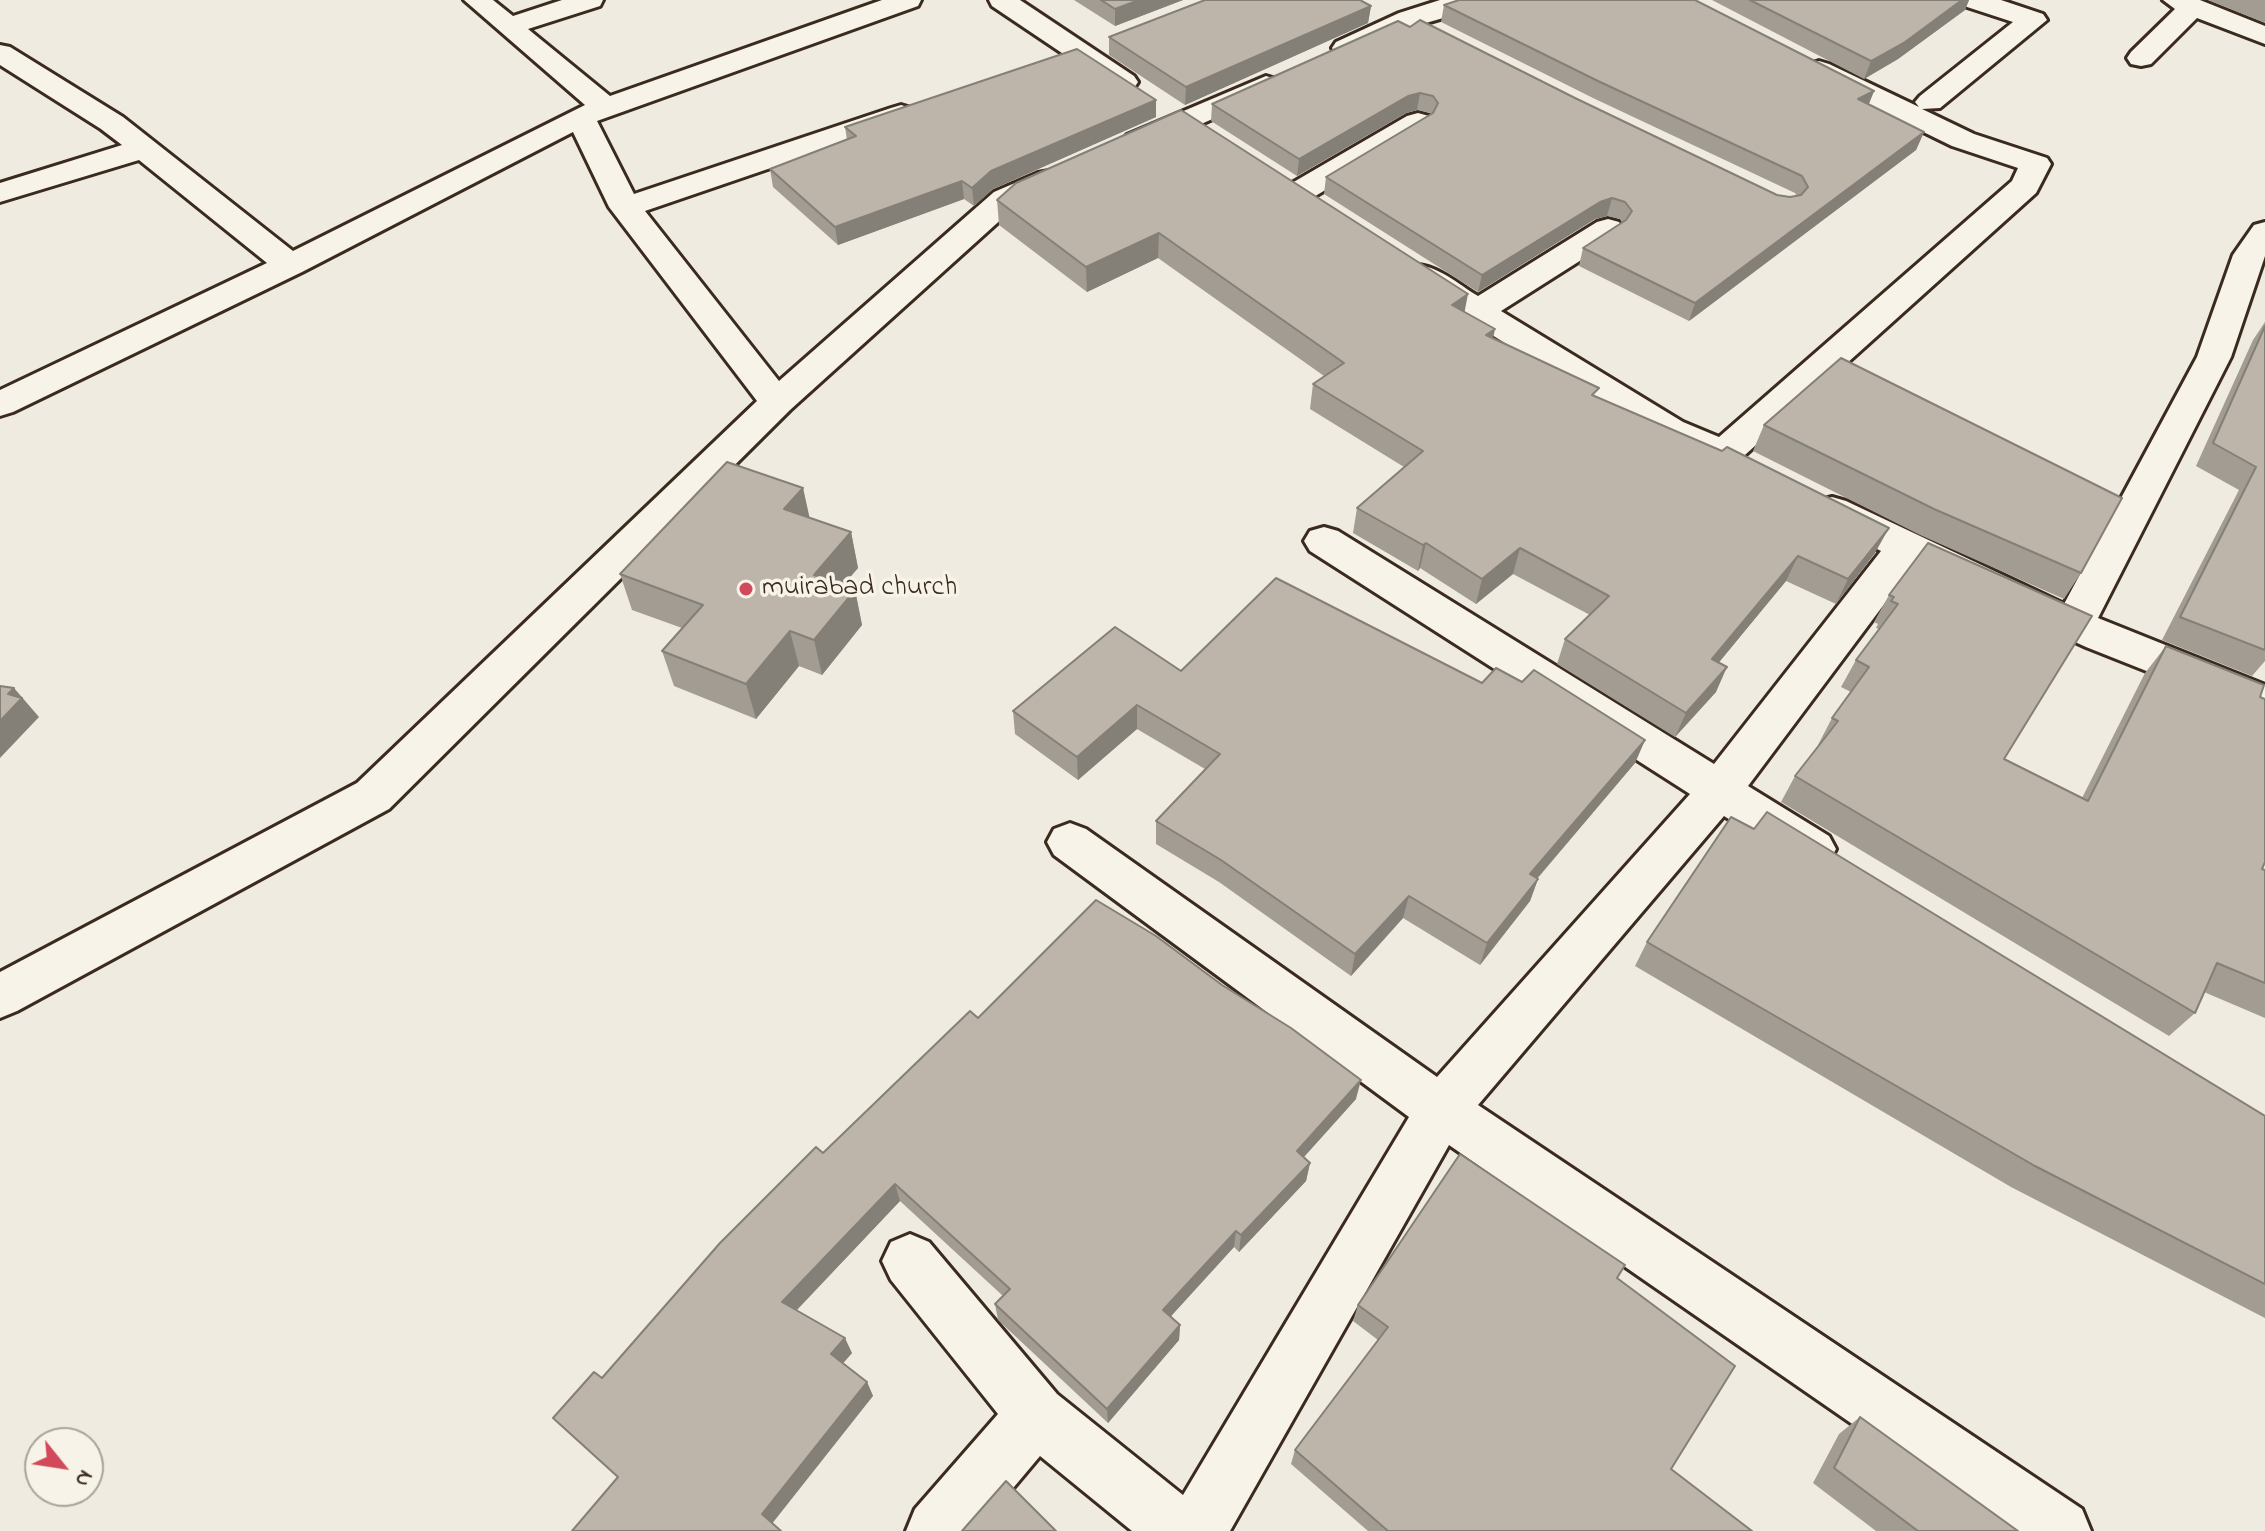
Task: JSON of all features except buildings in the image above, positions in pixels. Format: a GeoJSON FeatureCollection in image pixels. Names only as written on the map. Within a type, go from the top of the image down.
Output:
{"type":"FeatureCollection","features":[{"type":"Feature","properties":{"kind":"street"},"geometry":{"type":"LineString","coordinates":[[477,0],[509,26],[593,112],[625,207],[777,402]]}},
{"type":"Feature","properties":{"kind":"street"},"geometry":{"type":"LineString","coordinates":[[509,26],[590,0]]}},
{"type":"Feature","properties":{"kind":"street"},"geometry":{"type":"LineString","coordinates":[[0,404],[290,265],[593,112],[908,0]]}},
{"type":"Feature","properties":{"kind":"street"},"geometry":{"type":"LineString","coordinates":[[1002,0],[1222,146]]}},
{"type":"Feature","properties":{"kind":"street"},"geometry":{"type":"LineString","coordinates":[[0,996],[373,796],[777,402],[1005,199],[1184,122],[1409,19],[1447,8],[1457,0]]}},
{"type":"Feature","properties":{"kind":"street"},"geometry":{"type":"LineString","coordinates":[[1930,102],[2033,20],[1974,0]]}},
{"type":"Feature","properties":{"kind":"street"},"geometry":{"type":"LineString","coordinates":[[2141,58],[2184,4],[2265,36]]}},
{"type":"Feature","properties":{"kind":"street"},"geometry":{"type":"LineString","coordinates":[[1409,19],[1449,40]]}},
{"type":"Feature","properties":{"kind":"street"},"geometry":{"type":"LineString","coordinates":[[0,53],[112,123],[290,265]]}},
{"type":"Feature","properties":{"kind":"street"},"geometry":{"type":"LineString","coordinates":[[1384,252],[1670,430],[1737,461],[2025,186],[2036,164],[1963,140],[1840,83],[1801,60]]}},
{"type":"Feature","properties":{"kind":"street"},"geometry":{"type":"LineString","coordinates":[[625,207],[933,103]]}},
{"type":"Feature","properties":{"kind":"street"},"geometry":{"type":"LineString","coordinates":[[1296,194],[1418,122]]}},
{"type":"Feature","properties":{"kind":"street"},"geometry":{"type":"LineString","coordinates":[[0,193],[145,148]]}},
{"type":"Feature","properties":{"kind":"street"},"geometry":{"type":"LineString","coordinates":[[1478,311],[1608,229]]}},
{"type":"Feature","properties":{"kind":"street"},"geometry":{"type":"LineString","coordinates":[[2074,624],[2214,357],[2249,255],[2265,232]]}},
{"type":"Feature","properties":{"kind":"street"},"geometry":{"type":"LineString","coordinates":[[1807,497],[1905,548],[2074,624],[2264,698]]}},
{"type":"Feature","properties":{"kind":"street"},"geometry":{"type":"LineString","coordinates":[[1324,541],[1855,874]]}},
{"type":"Feature","properties":{"kind":"street"},"geometry":{"type":"LineString","coordinates":[[1196,1531],[1441,1110],[1719,791],[1905,548]]}},
{"type":"Feature","properties":{"kind":"street"},"geometry":{"type":"LineString","coordinates":[[1070,842],[1441,1110],[2060,1531]]}},
{"type":"Feature","properties":{"kind":"street"},"geometry":{"type":"LineString","coordinates":[[910,1261],[1036,1415],[1180,1531]]}},
{"type":"Feature","properties":{"kind":"street"},"geometry":{"type":"LineString","coordinates":[[937,1531],[1036,1415]]}},
{"type":"Feature","properties":{"kind":"place","name":"muirabad church"},"geometry":{"type":"Point","coordinates":[746,589]}}]}
